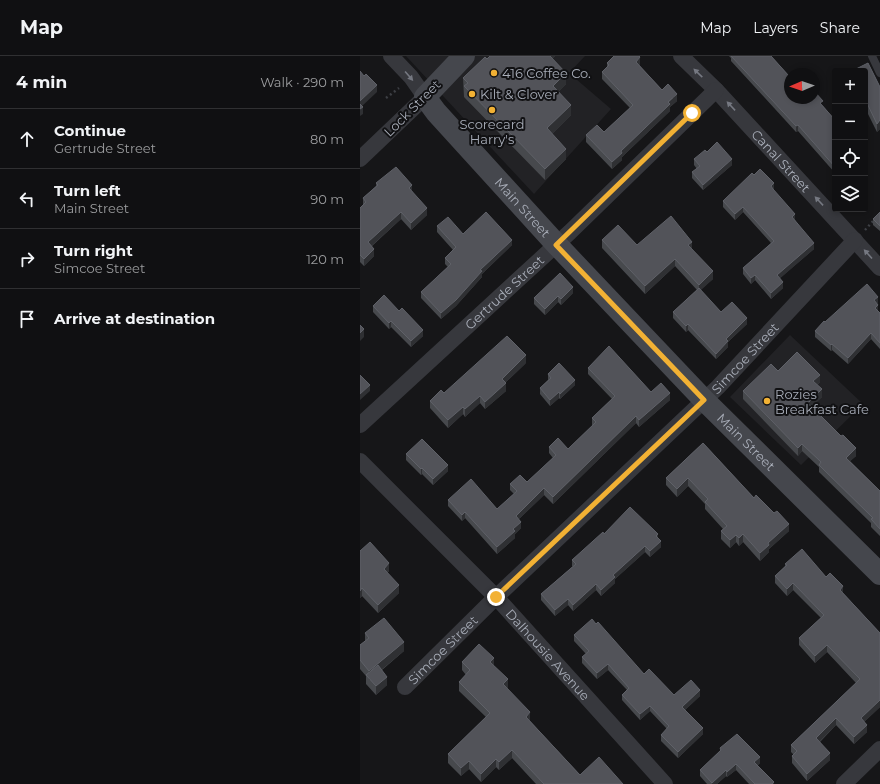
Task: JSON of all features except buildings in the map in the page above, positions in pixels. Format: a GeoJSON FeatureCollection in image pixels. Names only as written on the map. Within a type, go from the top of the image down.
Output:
{"type":"FeatureCollection","features":[{"type":"Feature","properties":{"kind":"main road","name":"Lock Street"},"geometry":{"type":"LineString","coordinates":[[425,97],[464,56]]}},
{"type":"Feature","properties":{"kind":"main road","name":"Main Street"},"geometry":{"type":"LineString","coordinates":[[425,97],[436,112],[556,245],[704,400],[880,574]]}},
{"type":"Feature","properties":{"kind":"street","name":"Main Street"},"geometry":{"type":"LineString","coordinates":[[391,56],[410,77],[425,97]]}},
{"type":"Feature","properties":{"kind":"street","name":"Canal Street"},"geometry":{"type":"LineString","coordinates":[[681,56],[716,90],[880,268]]}},
{"type":"Feature","properties":{"kind":"street","name":"Gertrude Street"},"geometry":{"type":"LineString","coordinates":[[360,425],[556,245],[716,90]]}},
{"type":"Feature","properties":{"kind":"street","name":"Lock Street"},"geometry":{"type":"LineString","coordinates":[[360,159],[425,97]]}},
{"type":"Feature","properties":{"kind":"street","name":"Simcoe Street"},"geometry":{"type":"LineString","coordinates":[[406,687],[496,597],[704,400],[855,240]]}},
{"type":"Feature","properties":{"kind":"street","name":"Dalhousie Avenue"},"geometry":{"type":"LineString","coordinates":[[360,461],[496,597],[665,784]]}},
{"type":"Feature","properties":{"kind":"street"},"geometry":{"type":"LineString","coordinates":[[844,784],[880,749]]}},
{"type":"Feature","properties":{"kind":"lane"},"geometry":{"type":"LineString","coordinates":[[872,56],[880,73]]}},
{"type":"Feature","properties":{"kind":"path"},"geometry":{"type":"LineString","coordinates":[[386,98],[401,86]]}},
{"type":"Feature","properties":{"kind":"path"},"geometry":{"type":"LineString","coordinates":[[855,240],[875,219]]}},
{"type":"Feature","properties":{"kind":"shaded area"},"geometry":{"type":"Polygon","coordinates":[[[406,56],[585,56],[569,73],[611,109],[534,194],[406,56]]]}},
{"type":"Feature","properties":{"kind":"shaded area"},"geometry":{"type":"Polygon","coordinates":[[[790,335],[863,404],[801,465],[730,397],[790,335]]]}},
{"type":"Feature","properties":{"kind":"place","name":"416 Coffee Co."},"geometry":{"type":"Point","coordinates":[494,73]}},
{"type":"Feature","properties":{"kind":"place","name":"Kilt & Clover"},"geometry":{"type":"Point","coordinates":[472,94]}},
{"type":"Feature","properties":{"kind":"place","name":"Scorecard Harry's"},"geometry":{"type":"Point","coordinates":[492,110]}},
{"type":"Feature","properties":{"kind":"place","name":"Rozies Breakfast Cafe"},"geometry":{"type":"Point","coordinates":[767,401]}},
{"type":"Feature","properties":{"kind":"route"},"geometry":{"type":"LineString","coordinates":[[496,597],[704,400],[556,245],[692,113]]}}]}
